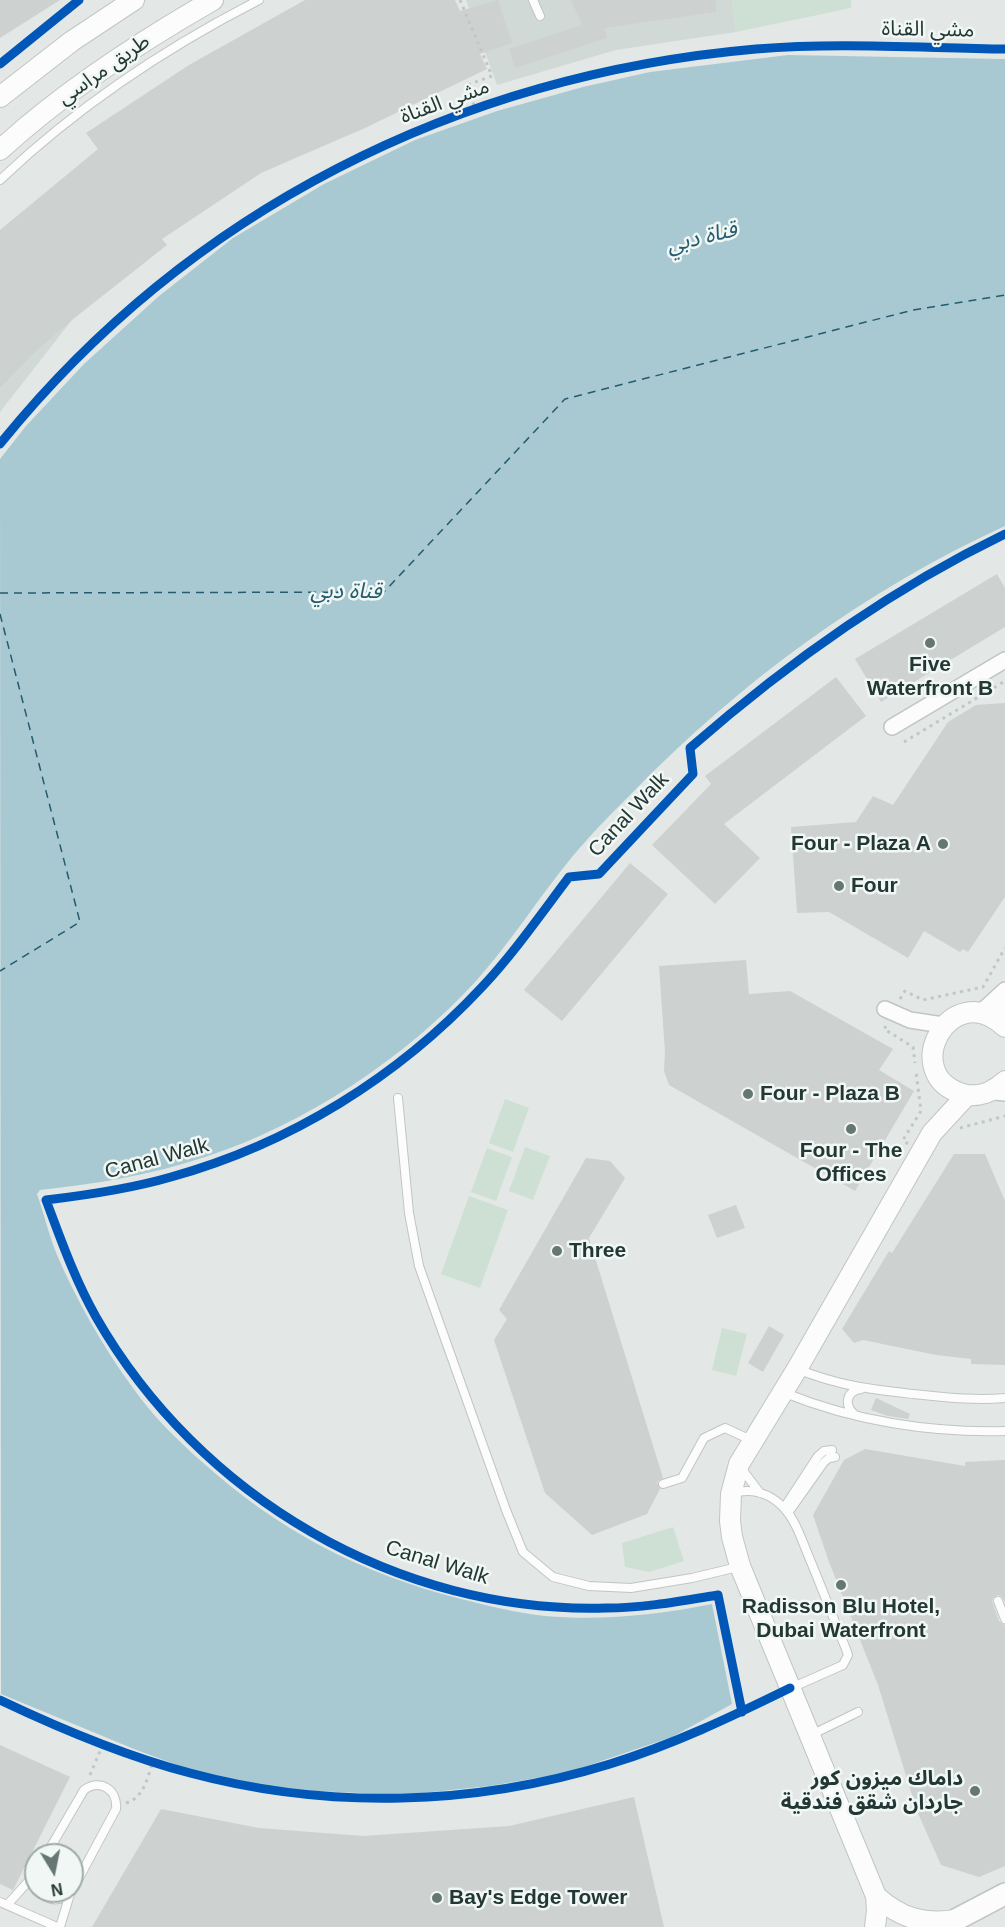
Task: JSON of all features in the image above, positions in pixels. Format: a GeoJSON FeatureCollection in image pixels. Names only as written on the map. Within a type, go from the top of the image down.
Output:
{"type":"FeatureCollection","features":[{"type":"Feature","properties":{"kind":"main road"},"geometry":{"type":"LineString","coordinates":[[949,1924],[1005,1894]]}},
{"type":"Feature","properties":{"kind":"street","name":"طريق مراسي"},"geometry":{"type":"LineString","coordinates":[[0,97],[72,41],[134,0]]}},
{"type":"Feature","properties":{"kind":"street","name":"طريق مراسي"},"geometry":{"type":"LineString","coordinates":[[0,150],[92,76],[213,0]]}},
{"type":"Feature","properties":{"kind":"street"},"geometry":{"type":"LineString","coordinates":[[892,727],[1005,660]]}},
{"type":"Feature","properties":{"kind":"street"},"geometry":{"type":"LineString","coordinates":[[980,1013],[1005,990]]}},
{"type":"Feature","properties":{"kind":"street"},"geometry":{"type":"LineString","coordinates":[[1004,1025],[1005,1003]]}},
{"type":"Feature","properties":{"kind":"street"},"geometry":{"type":"LineString","coordinates":[[885,1009],[938,1034]]}},
{"type":"Feature","properties":{"kind":"street"},"geometry":{"type":"LineString","coordinates":[[1002,1087],[977,1095],[958,1092],[944,1083],[936,1072],[933,1062],[938,1034],[960,1015],[980,1013],[1004,1025]]}},
{"type":"Feature","properties":{"kind":"street"},"geometry":{"type":"LineString","coordinates":[[874,1927],[877,1910],[876,1896],[740,1566],[732,1536],[731,1494],[739,1464],[797,1369],[932,1133],[940,1108],[944,1083]]}},
{"type":"Feature","properties":{"kind":"street"},"geometry":{"type":"LineString","coordinates":[[932,1133],[967,1095]]}},
{"type":"Feature","properties":{"kind":"street"},"geometry":{"type":"LineString","coordinates":[[876,1896],[899,1914],[913,1919],[949,1924]]}},
{"type":"Feature","properties":{"kind":"lane"},"geometry":{"type":"LineString","coordinates":[[0,180],[83,109],[128,76],[175,46],[259,0]]}},
{"type":"Feature","properties":{"kind":"lane"},"geometry":{"type":"LineString","coordinates":[[533,0],[540,16]]}},
{"type":"Feature","properties":{"kind":"lane"},"geometry":{"type":"LineString","coordinates":[[398,1098],[409,1213],[419,1266],[523,1552],[553,1577],[589,1586],[631,1588],[692,1578],[740,1566]]}},
{"type":"Feature","properties":{"kind":"lane"},"geometry":{"type":"LineString","coordinates":[[797,1369],[829,1381],[862,1389],[950,1398],[1005,1398]]}},
{"type":"Feature","properties":{"kind":"lane"},"geometry":{"type":"LineString","coordinates":[[855,1415],[849,1410],[847,1402],[849,1395],[855,1390],[862,1389]]}},
{"type":"Feature","properties":{"kind":"lane"},"geometry":{"type":"LineString","coordinates":[[783,1393],[830,1409],[901,1424],[977,1432],[1005,1431]]}},
{"type":"Feature","properties":{"kind":"lane"},"geometry":{"type":"LineString","coordinates":[[663,1484],[682,1478],[704,1438],[725,1428],[752,1441]]}},
{"type":"Feature","properties":{"kind":"lane"},"geometry":{"type":"LineString","coordinates":[[786,1510],[833,1453]]}},
{"type":"Feature","properties":{"kind":"lane"},"geometry":{"type":"LineString","coordinates":[[739,1464],[760,1493]]}},
{"type":"Feature","properties":{"kind":"lane"},"geometry":{"type":"LineString","coordinates":[[731,1494],[745,1491],[760,1493],[773,1499],[786,1510],[798,1532],[848,1655],[843,1665],[838,1668],[790,1688]]}},
{"type":"Feature","properties":{"kind":"lane"},"geometry":{"type":"LineString","coordinates":[[998,1601],[1005,1618]]}},
{"type":"Feature","properties":{"kind":"lane"},"geometry":{"type":"LineString","coordinates":[[810,1736],[858,1712]]}},
{"type":"Feature","properties":{"kind":"lane"},"geometry":{"type":"LineString","coordinates":[[53,1843],[84,1790],[96,1785],[108,1787],[117,1803],[114,1814],[84,1868]]}},
{"type":"Feature","properties":{"kind":"lane"},"geometry":{"type":"LineString","coordinates":[[24,1885],[4,1904],[59,1927],[67,1903]]}},
{"type":"Feature","properties":{"kind":"path"},"geometry":{"type":"LineString","coordinates":[[460,0],[492,76],[466,85],[475,108]]}},
{"type":"Feature","properties":{"kind":"path"},"geometry":{"type":"LineString","coordinates":[[904,742],[1005,681]]}},
{"type":"Feature","properties":{"kind":"path"},"geometry":{"type":"LineString","coordinates":[[84,1790],[99,1742],[113,1748]]}},
{"type":"Feature","properties":{"kind":"path"},"geometry":{"type":"LineString","coordinates":[[117,1803],[133,1801],[139,1796],[158,1764],[143,1759]]}},
{"type":"Feature","properties":{"kind":"shaded area"},"geometry":{"type":"Polygon","coordinates":[[[466,0],[732,0],[736,32],[616,50],[497,85],[466,0]]]}},
{"type":"Feature","properties":{"kind":"shaded area"},"geometry":{"type":"Polygon","coordinates":[[[0,234],[72,320],[0,412],[0,234]]]}},
{"type":"Feature","properties":{"kind":"green space"},"geometry":{"type":"Polygon","coordinates":[[[732,0],[851,0],[851,8],[736,32],[732,0]]]}},
{"type":"Feature","properties":{"kind":"green space"},"geometry":{"type":"Polygon","coordinates":[[[505,1099],[529,1108],[513,1152],[489,1143],[505,1099]]]}},
{"type":"Feature","properties":{"kind":"green space"},"geometry":{"type":"Polygon","coordinates":[[[525,1147],[550,1156],[533,1200],[509,1191],[525,1147]]]}},
{"type":"Feature","properties":{"kind":"green space"},"geometry":{"type":"Polygon","coordinates":[[[487,1148],[512,1157],[496,1201],[471,1192],[487,1148]]]}},
{"type":"Feature","properties":{"kind":"green space"},"geometry":{"type":"Polygon","coordinates":[[[469,1196],[508,1210],[480,1288],[441,1274],[469,1196]]]}},
{"type":"Feature","properties":{"kind":"green space"},"geometry":{"type":"Polygon","coordinates":[[[722,1328],[747,1334],[736,1376],[712,1370],[722,1328]]]}},
{"type":"Feature","properties":{"kind":"green space"},"geometry":{"type":"Polygon","coordinates":[[[673,1527],[684,1561],[649,1572],[625,1567],[622,1543],[673,1527]]]}},
{"type":"Feature","properties":{"kind":"water","name":"قناة دبي"},"geometry":{"type":"Polygon","coordinates":[[[788,55],[1005,59],[1005,526],[954,551],[855,609],[808,641],[717,712],[587,840],[476,981],[418,1036],[386,1062],[316,1108],[279,1127],[205,1157],[123,1178],[40,1190],[37,1194],[54,1247],[73,1289],[101,1340],[122,1372],[156,1417],[182,1444],[230,1486],[291,1529],[354,1562],[388,1576],[461,1599],[524,1613],[566,1617],[650,1614],[712,1604],[732,1704],[672,1737],[566,1773],[490,1786],[403,1795],[273,1789],[209,1777],[1,1694],[0,459],[26,426],[84,364],[159,296],[233,238],[324,184],[415,140],[497,111],[583,87],[650,72],[788,55]]]}},
{"type":"Feature","properties":{"kind":"building"},"geometry":{"type":"Polygon","coordinates":[[[0,0],[60,0],[0,38],[0,0]]]}},
{"type":"Feature","properties":{"kind":"building"},"geometry":{"type":"Polygon","coordinates":[[[305,0],[455,0],[460,11],[498,0],[512,43],[480,54],[487,69],[365,128],[261,173],[162,239],[167,245],[72,320],[34,353],[0,388],[0,230],[98,149],[86,133],[189,65],[305,0]]]}},
{"type":"Feature","properties":{"kind":"building"},"geometry":{"type":"Polygon","coordinates":[[[571,0],[716,0],[716,12],[604,28],[607,38],[515,68],[509,49],[582,25],[571,0]]]}},
{"type":"Feature","properties":{"kind":"building","name":"Five Waterfront B"},"geometry":{"type":"Polygon","coordinates":[[[997,574],[1005,588],[1005,627],[881,702],[855,659],[997,574]]]}},
{"type":"Feature","properties":{"kind":"building"},"geometry":{"type":"Polygon","coordinates":[[[836,677],[866,716],[724,824],[760,858],[715,904],[652,845],[711,784],[705,776],[836,677]]]}},
{"type":"Feature","properties":{"kind":"building"},"geometry":{"type":"Polygon","coordinates":[[[1005,703],[1005,897],[968,952],[963,949],[960,952],[924,931],[908,958],[829,912],[797,913],[791,827],[856,822],[873,796],[893,805],[948,722],[976,705],[1005,703]]]}},
{"type":"Feature","properties":{"kind":"building"},"geometry":{"type":"Polygon","coordinates":[[[630,863],[668,894],[562,1021],[524,990],[630,863]]]}},
{"type":"Feature","properties":{"kind":"building"},"geometry":{"type":"Polygon","coordinates":[[[746,960],[749,994],[790,991],[893,1049],[879,1070],[914,1091],[855,1191],[669,1085],[664,1071],[665,1052],[659,966],[746,960]]]}},
{"type":"Feature","properties":{"kind":"building"},"geometry":{"type":"Polygon","coordinates":[[[954,1154],[985,1154],[1005,1201],[1005,1365],[971,1364],[971,1359],[936,1355],[863,1340],[854,1343],[842,1329],[889,1251],[892,1253],[954,1154]]]}},
{"type":"Feature","properties":{"kind":"building"},"geometry":{"type":"Polygon","coordinates":[[[586,1158],[610,1161],[625,1178],[589,1238],[663,1478],[657,1482],[660,1489],[647,1514],[592,1535],[545,1493],[494,1340],[507,1319],[499,1310],[586,1158]]]}},
{"type":"Feature","properties":{"kind":"building"},"geometry":{"type":"Polygon","coordinates":[[[736,1205],[745,1228],[717,1238],[708,1215],[736,1205]]]}},
{"type":"Feature","properties":{"kind":"building"},"geometry":{"type":"Polygon","coordinates":[[[769,1326],[784,1335],[763,1372],[748,1363],[769,1326]]]}},
{"type":"Feature","properties":{"kind":"building"},"geometry":{"type":"Polygon","coordinates":[[[876,1398],[910,1414],[908,1419],[888,1416],[871,1410],[876,1398]]]}},
{"type":"Feature","properties":{"kind":"building"},"geometry":{"type":"Polygon","coordinates":[[[865,1449],[965,1466],[965,1462],[1005,1460],[1005,1602],[998,1595],[992,1601],[999,1621],[1005,1625],[1005,1866],[979,1877],[941,1865],[917,1811],[878,1685],[829,1562],[813,1515],[844,1460],[865,1449]]]}},
{"type":"Feature","properties":{"kind":"building"},"geometry":{"type":"Polygon","coordinates":[[[0,1745],[70,1777],[37,1843],[24,1843],[24,1868],[13,1890],[0,1884],[0,1745]]]}},
{"type":"Feature","properties":{"kind":"building"},"geometry":{"type":"Polygon","coordinates":[[[634,1797],[664,1927],[92,1927],[161,1809],[259,1828],[363,1836],[509,1826],[634,1797]]]}},
{"type":"Feature","properties":{"kind":"ferry route"},"geometry":{"type":"LineString","coordinates":[[0,593],[384,592],[565,399],[913,310],[1005,295]]}},
{"type":"Feature","properties":{"kind":"ferry route"},"geometry":{"type":"LineString","coordinates":[[0,614],[80,922],[0,971]]}},
{"type":"Feature","properties":{"kind":"cycle path"},"geometry":{"type":"LineString","coordinates":[[0,64],[79,0]]}},
{"type":"Feature","properties":{"kind":"cycle path","name":"مشي القناة"},"geometry":{"type":"LineString","coordinates":[[0,444],[75,361],[156,287],[244,223],[337,168],[436,124],[539,89],[646,64],[756,49],[849,46],[1005,49]]}},
{"type":"Feature","properties":{"kind":"cycle path","name":"Canal Walk"},"geometry":{"type":"LineString","coordinates":[[742,1712],[718,1595],[676,1602],[606,1608],[529,1605],[453,1590],[380,1566],[312,1532],[248,1490],[190,1439],[139,1381],[88,1303],[46,1200],[140,1185],[215,1163],[300,1126],[378,1078],[415,1050],[482,987],[516,947],[569,877],[599,874],[693,774],[690,748],[763,687],[840,630],[920,579],[1005,534]]}},
{"type":"Feature","properties":{"kind":"cycle path"},"geometry":{"type":"LineString","coordinates":[[0,1700],[94,1741],[141,1759],[190,1773],[242,1785],[295,1793],[401,1798],[454,1795],[506,1788],[559,1778],[610,1764],[679,1739],[790,1688]]}},
{"type":"Feature","properties":{"kind":"place","name":"Five Waterfront B"},"geometry":{"type":"Point","coordinates":[930,643]}},
{"type":"Feature","properties":{"kind":"place","name":"Four - Plaza A"},"geometry":{"type":"Point","coordinates":[943,844]}},
{"type":"Feature","properties":{"kind":"place","name":"Four"},"geometry":{"type":"Point","coordinates":[839,886]}},
{"type":"Feature","properties":{"kind":"place","name":"Four - Plaza B"},"geometry":{"type":"Point","coordinates":[748,1094]}},
{"type":"Feature","properties":{"kind":"place","name":"Four - The Offices"},"geometry":{"type":"Point","coordinates":[851,1129]}},
{"type":"Feature","properties":{"kind":"place","name":"Three"},"geometry":{"type":"Point","coordinates":[557,1251]}},
{"type":"Feature","properties":{"kind":"place","name":"Radisson Blu Hotel, Dubai Waterfront"},"geometry":{"type":"Point","coordinates":[841,1585]}},
{"type":"Feature","properties":{"kind":"place","name":"داماك ميزون كور جاردان شقق فندقية"},"geometry":{"type":"Point","coordinates":[975,1791]}},
{"type":"Feature","properties":{"kind":"place","name":"Bay's Edge Tower"},"geometry":{"type":"Point","coordinates":[437,1898]}}]}
